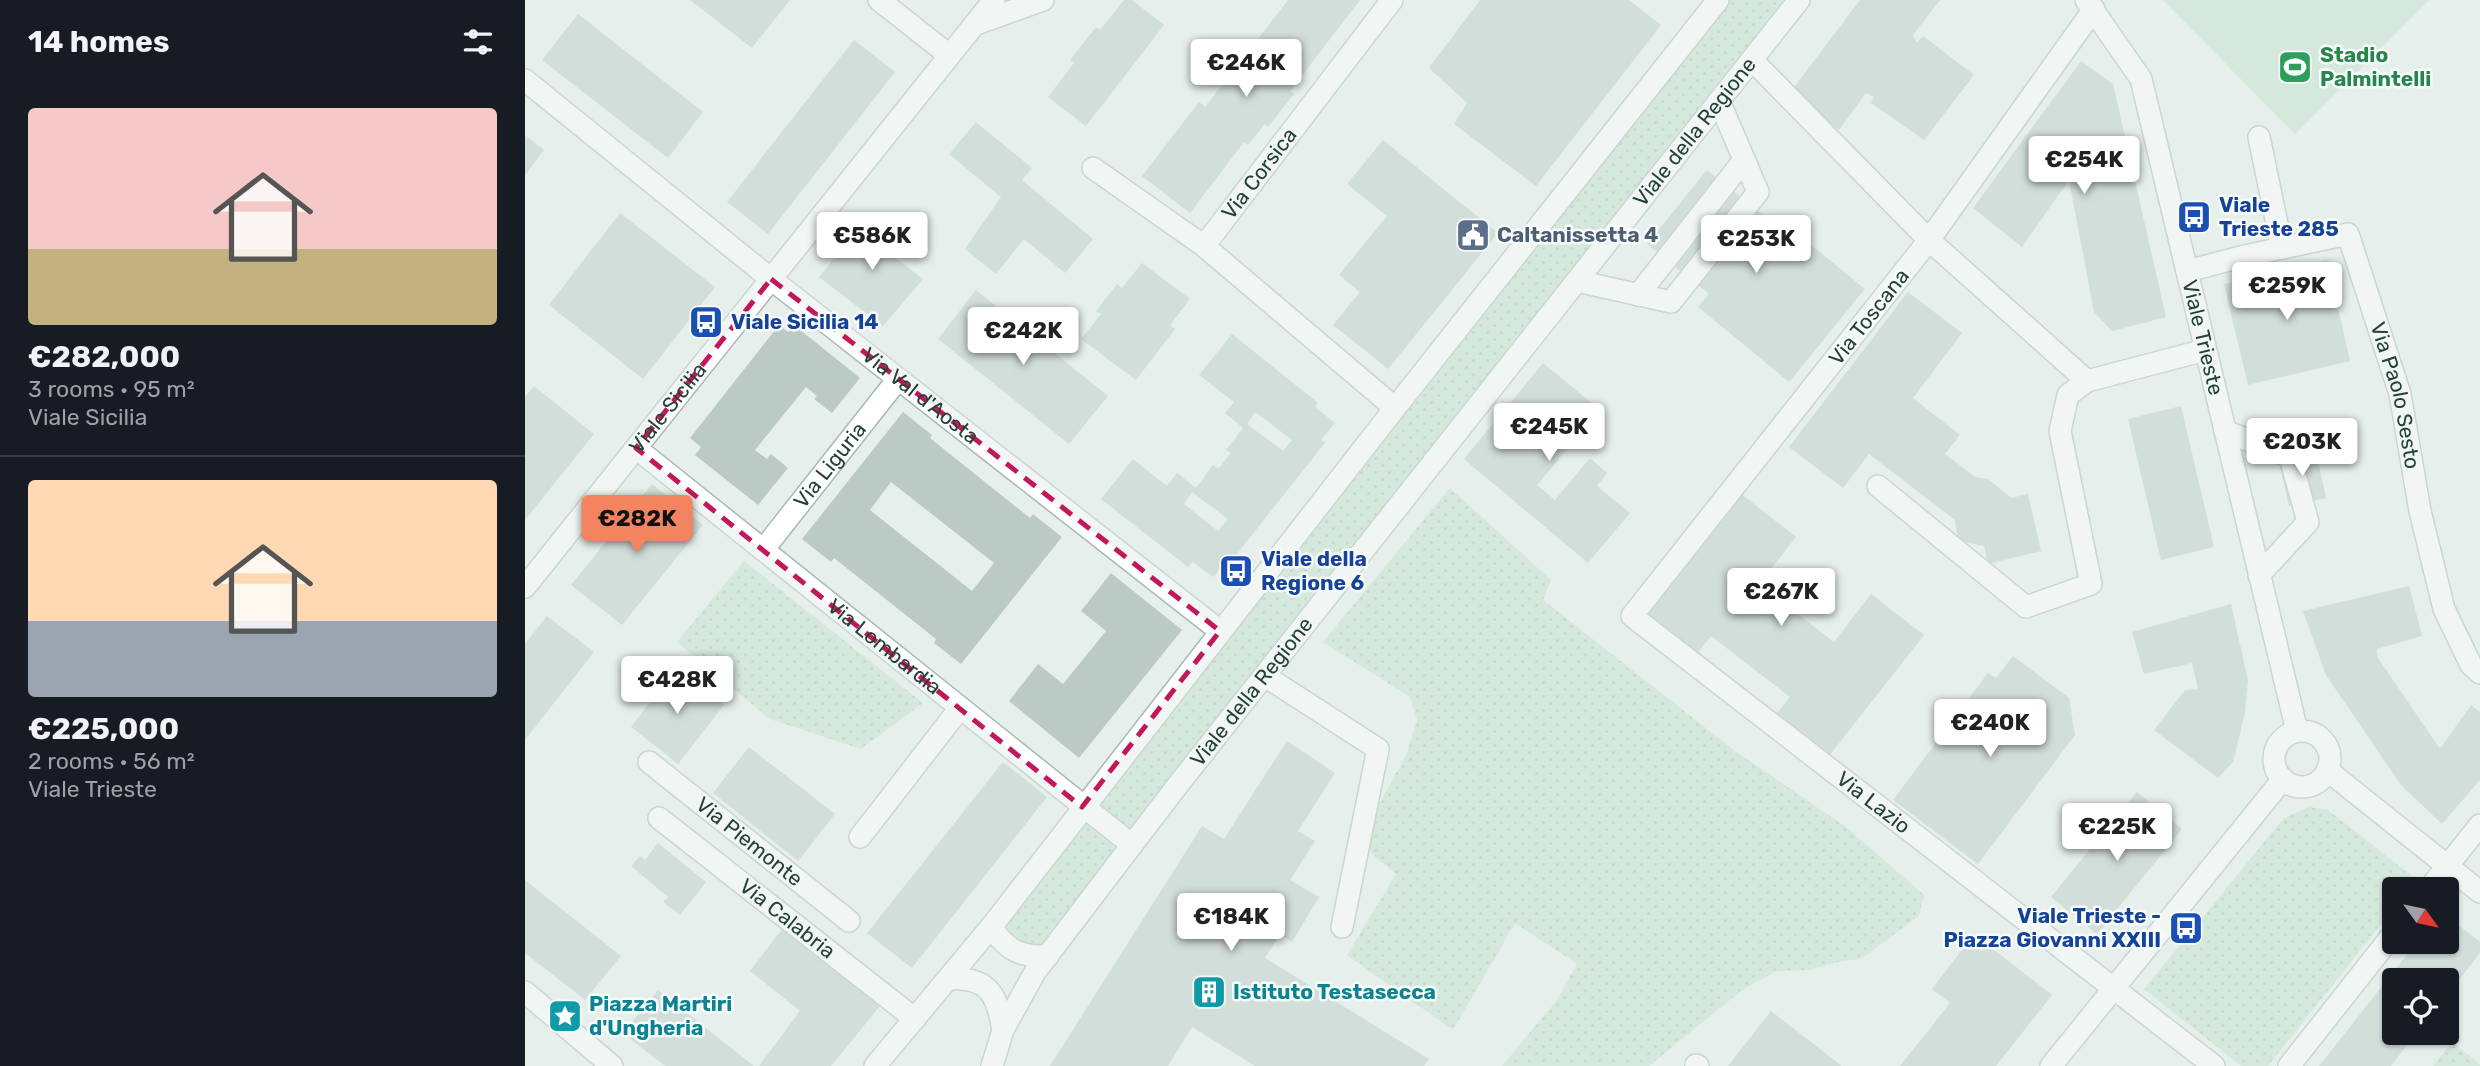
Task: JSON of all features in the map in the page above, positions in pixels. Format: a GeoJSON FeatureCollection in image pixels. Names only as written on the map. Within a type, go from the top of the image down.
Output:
{"type":"FeatureCollection","features":[{"type":"Feature","properties":{"kind":"street"},"geometry":{"type":"LineString","coordinates":[[879,0],[949,55]]}},
{"type":"Feature","properties":{"kind":"street","name":"Viale Sicilia"},"geometry":{"type":"LineString","coordinates":[[525,587],[994,0]]}},
{"type":"Feature","properties":{"kind":"street"},"geometry":{"type":"LineString","coordinates":[[975,24],[1043,0]]}},
{"type":"Feature","properties":{"kind":"street","name":"Via Corsica"},"geometry":{"type":"LineString","coordinates":[[1204,246],[1392,0]]}},
{"type":"Feature","properties":{"kind":"street"},"geometry":{"type":"LineString","coordinates":[[875,1066],[991,927],[1220,631],[1718,0]]}},
{"type":"Feature","properties":{"kind":"street","name":"Viale della Regione"},"geometry":{"type":"LineString","coordinates":[[992,1066],[1003,1030],[1035,972],[1132,845],[1799,0]]}},
{"type":"Feature","properties":{"kind":"street","name":"Via Toscana"},"geometry":{"type":"LineString","coordinates":[[1632,616],[1929,240],[2090,4]]}},
{"type":"Feature","properties":{"kind":"street","name":"Viale Trieste"},"geometry":{"type":"LineString","coordinates":[[2090,4],[2141,79],[2297,731]]}},
{"type":"Feature","properties":{"kind":"street"},"geometry":{"type":"LineString","coordinates":[[1752,60],[1929,240],[2087,381]]}},
{"type":"Feature","properties":{"kind":"street","name":"Via Val d'Aosta"},"geometry":{"type":"LineString","coordinates":[[525,80],[771,279],[1220,631]]}},
{"type":"Feature","properties":{"kind":"street"},"geometry":{"type":"LineString","coordinates":[[1577,281],[1671,302],[1758,192],[1719,102]]}},
{"type":"Feature","properties":{"kind":"street"},"geometry":{"type":"LineString","coordinates":[[2259,137],[2282,248]]}},
{"type":"Feature","properties":{"kind":"street"},"geometry":{"type":"LineString","coordinates":[[1638,295],[1744,160]]}},
{"type":"Feature","properties":{"kind":"street"},"geometry":{"type":"LineString","coordinates":[[1093,168],[1204,246],[1395,408]]}},
{"type":"Feature","properties":{"kind":"street","name":"Via Paolo Sesto"},"geometry":{"type":"LineString","coordinates":[[2187,271],[2348,234],[2400,394],[2420,511],[2444,609],[2471,665],[2480,674]]}},
{"type":"Feature","properties":{"kind":"street"},"geometry":{"type":"LineString","coordinates":[[1878,486],[2026,607],[2091,584],[2060,431],[2068,395],[2087,381],[2206,350]]}},
{"type":"Feature","properties":{"kind":"street","name":"Via Liguria"},"geometry":{"type":"LineString","coordinates":[[763,550],[898,379]]}},
{"type":"Feature","properties":{"kind":"street"},"geometry":{"type":"LineString","coordinates":[[2225,431],[2290,457],[2308,522],[2259,575]]}},
{"type":"Feature","properties":{"kind":"street","name":"Via Lombardia"},"geometry":{"type":"LineString","coordinates":[[636,448],[1132,845]]}},
{"type":"Feature","properties":{"kind":"street","name":"Via Lazio"},"geometry":{"type":"LineString","coordinates":[[1632,616],[2214,1066]]}},
{"type":"Feature","properties":{"kind":"street"},"geometry":{"type":"LineString","coordinates":[[1265,676],[1378,749],[1342,927]]}},
{"type":"Feature","properties":{"kind":"street"},"geometry":{"type":"LineString","coordinates":[[860,837],[960,708]]}},
{"type":"Feature","properties":{"kind":"street"},"geometry":{"type":"LineString","coordinates":[[2297,731],[2316,735],[2324,741],[2329,750],[2327,770],[2323,777],[2308,787],[2290,785],[2276,771],[2273,761],[2275,751],[2280,741],[2297,731]]}},
{"type":"Feature","properties":{"kind":"street","name":"Via Piemonte"},"geometry":{"type":"LineString","coordinates":[[649,762],[849,921]]}},
{"type":"Feature","properties":{"kind":"street"},"geometry":{"type":"LineString","coordinates":[[2327,770],[2474,887]]}},
{"type":"Feature","properties":{"kind":"street"},"geometry":{"type":"LineString","coordinates":[[2050,1066],[2283,779]]}},
{"type":"Feature","properties":{"kind":"street","name":"Via Calabria"},"geometry":{"type":"LineString","coordinates":[[659,818],[915,1019]]}},
{"type":"Feature","properties":{"kind":"street"},"geometry":{"type":"LineString","coordinates":[[2439,877],[2475,832]]}},
{"type":"Feature","properties":{"kind":"street"},"geometry":{"type":"LineString","coordinates":[[991,927],[1000,941],[1014,951],[1030,957],[1048,956]]}},
{"type":"Feature","properties":{"kind":"street"},"geometry":{"type":"LineString","coordinates":[[2289,1066],[2382,948]]}},
{"type":"Feature","properties":{"kind":"street"},"geometry":{"type":"LineString","coordinates":[[943,986],[966,978],[986,986],[999,1005],[1003,1030]]}},
{"type":"Feature","properties":{"kind":"street"},"geometry":{"type":"LineString","coordinates":[[525,992],[612,1066]]}},
{"type":"Feature","properties":{"kind":"highlighted area"},"geometry":{"type":"Polygon","coordinates":[[[771,279],[1220,631],[1082,807],[636,448],[771,279]]]}},
{"type":"Feature","properties":{"kind":"green space"},"geometry":{"type":"Polygon","coordinates":[[[1719,0],[1799,0],[1048,956],[991,927],[1719,0]]]}},
{"type":"Feature","properties":{"kind":"green space","name":"Stadio Palmintelli"},"geometry":{"type":"Polygon","coordinates":[[[2163,0],[2429,0],[2295,134],[2163,0]]]}},
{"type":"Feature","properties":{"kind":"green space"},"geometry":{"type":"Polygon","coordinates":[[[1450,488],[1551,580],[1543,600],[1735,751],[1846,827],[1924,895],[1919,916],[1861,959],[1809,970],[1776,971],[1742,990],[1649,1066],[1502,1066],[1557,1000],[1577,964],[1515,923],[1453,1030],[1347,955],[1396,874],[1371,853],[1367,834],[1375,812],[1407,753],[1417,720],[1410,697],[1323,642],[1450,488]]]}},
{"type":"Feature","properties":{"kind":"green space"},"geometry":{"type":"Polygon","coordinates":[[[744,561],[923,703],[861,749],[770,719],[677,642],[744,561]]]}},
{"type":"Feature","properties":{"kind":"green space"},"geometry":{"type":"Polygon","coordinates":[[[2309,807],[2328,810],[2413,877],[2382,877],[2382,923],[2268,1066],[2241,1066],[2144,989],[2283,819],[2309,807]]]}},
{"type":"Feature","properties":{"kind":"green space"},"geometry":{"type":"Polygon","coordinates":[[[2450,1045],[2456,1045],[2480,1064],[2480,1066],[2433,1066],[2450,1045]]]}},
{"type":"Feature","properties":{"kind":"building"},"geometry":{"type":"Polygon","coordinates":[[[690,0],[790,0],[752,48],[690,0]]]}},
{"type":"Feature","properties":{"kind":"building"},"geometry":{"type":"Polygon","coordinates":[[[1124,0],[1132,0],[1164,25],[1086,126],[1048,97],[1074,63],[1070,60],[1096,27],[1100,30],[1124,0]]]}},
{"type":"Feature","properties":{"kind":"building"},"geometry":{"type":"Polygon","coordinates":[[[1288,0],[1360,0],[1290,91],[1294,94],[1268,127],[1265,124],[1248,145],[1244,142],[1190,213],[1142,176],[1199,102],[1205,107],[1288,0]]]}},
{"type":"Feature","properties":{"kind":"building"},"geometry":{"type":"Polygon","coordinates":[[[1480,0],[1629,0],[1661,25],[1536,186],[1454,124],[1467,103],[1429,68],[1480,0]]]}},
{"type":"Feature","properties":{"kind":"building"},"geometry":{"type":"Polygon","coordinates":[[[1860,0],[1940,0],[1913,35],[1917,43],[1923,36],[1974,75],[1924,140],[1871,103],[1874,97],[1866,93],[1839,130],[1792,90],[1860,0]]]}},
{"type":"Feature","properties":{"kind":"building"},"geometry":{"type":"Polygon","coordinates":[[[578,14],[703,112],[668,158],[542,60],[578,14]]]}},
{"type":"Feature","properties":{"kind":"building"},"geometry":{"type":"Polygon","coordinates":[[[854,40],[895,72],[768,234],[727,202],[854,40]]]}},
{"type":"Feature","properties":{"kind":"building"},"geometry":{"type":"Polygon","coordinates":[[[2081,61],[2113,84],[2166,317],[2112,331],[2094,312],[2069,180],[2022,247],[1973,208],[2081,61]]]}},
{"type":"Feature","properties":{"kind":"building"},"geometry":{"type":"Polygon","coordinates":[[[976,122],[1032,168],[1022,180],[1093,239],[1065,273],[1024,239],[996,274],[965,249],[1001,197],[949,154],[976,122]]]}},
{"type":"Feature","properties":{"kind":"building"},"geometry":{"type":"Polygon","coordinates":[[[525,135],[544,150],[525,175],[525,135]]]}},
{"type":"Feature","properties":{"kind":"building"},"geometry":{"type":"Polygon","coordinates":[[[1383,140],[1498,233],[1388,369],[1333,325],[1360,292],[1339,275],[1387,216],[1347,184],[1383,140]]]}},
{"type":"Feature","properties":{"kind":"building"},"geometry":{"type":"Polygon","coordinates":[[[1707,170],[1769,220],[1773,214],[1865,289],[1789,382],[1698,307],[1709,294],[1647,244],[1707,170]]]}},
{"type":"Feature","properties":{"kind":"building"},"geometry":{"type":"Polygon","coordinates":[[[620,213],[715,287],[643,379],[549,305],[620,213]]]}},
{"type":"Feature","properties":{"kind":"building"},"geometry":{"type":"Polygon","coordinates":[[[870,213],[898,234],[885,250],[923,279],[883,326],[819,277],[870,213]]]}},
{"type":"Feature","properties":{"kind":"building"},"geometry":{"type":"Polygon","coordinates":[[[2327,260],[2350,361],[2248,385],[2224,284],[2327,260]]]}},
{"type":"Feature","properties":{"kind":"building"},"geometry":{"type":"Polygon","coordinates":[[[1142,263],[1190,299],[1170,325],[1175,329],[1136,380],[1081,339],[1101,314],[1096,311],[1117,284],[1122,288],[1142,263]]]}},
{"type":"Feature","properties":{"kind":"building"},"geometry":{"type":"Polygon","coordinates":[[[976,290],[1108,396],[1069,444],[938,339],[976,290]]]}},
{"type":"Feature","properties":{"kind":"building"},"geometry":{"type":"Polygon","coordinates":[[[1908,292],[1962,333],[1913,398],[1960,435],[1945,454],[1975,477],[1988,479],[2011,498],[2028,494],[2041,551],[1988,564],[1984,546],[1958,541],[1955,520],[1869,454],[1843,488],[1789,447],[1908,292]]]}},
{"type":"Feature","properties":{"kind":"building"},"geometry":{"type":"Polygon","coordinates":[[[779,325],[788,332],[794,325],[860,378],[832,413],[814,399],[817,396],[806,387],[755,450],[767,459],[771,454],[788,468],[758,505],[695,455],[701,447],[690,438],[779,325]]]}},
{"type":"Feature","properties":{"kind":"building"},"geometry":{"type":"Polygon","coordinates":[[[1232,334],[1318,403],[1315,407],[1335,423],[1321,440],[1325,443],[1228,565],[1225,563],[1213,577],[1193,562],[1188,567],[1101,499],[1133,459],[1167,486],[1177,473],[1196,488],[1213,465],[1218,469],[1231,453],[1226,450],[1243,428],[1225,413],[1234,402],[1199,375],[1232,334]],[[1255,412],[1247,424],[1283,451],[1292,440],[1255,412]],[[1192,492],[1184,504],[1218,531],[1228,519],[1192,492]]]}},
{"type":"Feature","properties":{"kind":"building"},"geometry":{"type":"Polygon","coordinates":[[[1543,363],[1600,410],[1537,485],[1555,500],[1590,458],[1607,473],[1597,486],[1630,513],[1588,563],[1464,459],[1543,363]]]}},
{"type":"Feature","properties":{"kind":"building"},"geometry":{"type":"Polygon","coordinates":[[[534,386],[594,434],[525,520],[525,397],[534,386]]]}},
{"type":"Feature","properties":{"kind":"building"},"geometry":{"type":"Polygon","coordinates":[[[2181,406],[2214,547],[2161,560],[2128,419],[2181,406]]]}},
{"type":"Feature","properties":{"kind":"building"},"geometry":{"type":"Polygon","coordinates":[[[903,412],[932,435],[930,438],[1030,518],[1033,514],[1062,537],[961,664],[934,643],[936,639],[834,558],[831,562],[802,539],[903,412]],[[891,482],[870,510],[972,591],[994,563],[891,482]]]}},
{"type":"Feature","properties":{"kind":"building"},"geometry":{"type":"Polygon","coordinates":[[[2316,450],[2326,498],[2289,506],[2278,458],[2316,450]]]}},
{"type":"Feature","properties":{"kind":"building"},"geometry":{"type":"Polygon","coordinates":[[[652,484],[703,525],[622,625],[571,585],[652,484]]]}},
{"type":"Feature","properties":{"kind":"building"},"geometry":{"type":"Polygon","coordinates":[[[1740,493],[1796,537],[1759,584],[1834,642],[1871,594],[1924,635],[1829,756],[1776,714],[1790,697],[1711,636],[1696,655],[1644,615],[1740,493]]]}},
{"type":"Feature","properties":{"kind":"building"},"geometry":{"type":"Polygon","coordinates":[[[1111,573],[1182,630],[1079,758],[1009,701],[1038,664],[1063,684],[1106,631],[1081,611],[1111,573]]]}},
{"type":"Feature","properties":{"kind":"building"},"geometry":{"type":"Polygon","coordinates":[[[2409,586],[2422,636],[2377,649],[2378,658],[2440,749],[2471,705],[2480,712],[2480,780],[2442,824],[2401,785],[2326,675],[2303,611],[2409,586]]]}},
{"type":"Feature","properties":{"kind":"building"},"geometry":{"type":"Polygon","coordinates":[[[2231,604],[2248,680],[2245,713],[2233,762],[2218,778],[2154,730],[2185,690],[2198,689],[2192,663],[2144,674],[2132,632],[2231,604]]]}},
{"type":"Feature","properties":{"kind":"building"},"geometry":{"type":"Polygon","coordinates":[[[547,616],[594,652],[525,740],[525,644],[547,616]]]}},
{"type":"Feature","properties":{"kind":"building"},"geometry":{"type":"Polygon","coordinates":[[[2013,656],[2069,698],[2075,735],[1978,864],[1893,800],[1988,673],[1996,678],[2013,656]]]}},
{"type":"Feature","properties":{"kind":"building"},"geometry":{"type":"Polygon","coordinates":[[[676,668],[724,705],[678,764],[631,727],[676,668]]]}},
{"type":"Feature","properties":{"kind":"building","name":"Istituto Testasecca"},"geometry":{"type":"Polygon","coordinates":[[[1287,741],[1335,773],[1298,831],[1315,841],[1290,880],[1319,897],[1292,942],[1280,934],[1265,958],[1429,1059],[1424,1066],[1255,1066],[1192,1027],[1168,1066],[1050,1066],[1202,826],[1224,839],[1287,741]]]}},
{"type":"Feature","properties":{"kind":"building"},"geometry":{"type":"Polygon","coordinates":[[[749,747],[835,814],[798,861],[713,793],[749,747]]]}},
{"type":"Feature","properties":{"kind":"building"},"geometry":{"type":"Polygon","coordinates":[[[1003,762],[1047,797],[912,968],[867,933],[1003,762]]]}},
{"type":"Feature","properties":{"kind":"building"},"geometry":{"type":"Polygon","coordinates":[[[2137,792],[2182,829],[2097,934],[2051,897],[2137,792]]]}},
{"type":"Feature","properties":{"kind":"building"},"geometry":{"type":"Polygon","coordinates":[[[658,843],[706,882],[680,915],[663,902],[668,897],[631,866],[640,856],[645,860],[658,843]]]}},
{"type":"Feature","properties":{"kind":"building"},"geometry":{"type":"Polygon","coordinates":[[[525,880],[621,956],[585,1000],[525,953],[525,880]]]}},
{"type":"Feature","properties":{"kind":"building"},"geometry":{"type":"Polygon","coordinates":[[[2459,925],[2480,942],[2480,953],[2459,980],[2459,968],[2396,968],[2408,954],[2459,954],[2459,925]]]}},
{"type":"Feature","properties":{"kind":"building"},"geometry":{"type":"Polygon","coordinates":[[[782,929],[880,1006],[831,1066],[759,1066],[800,1011],[750,971],[782,929]]]}},
{"type":"Feature","properties":{"kind":"building"},"geometry":{"type":"Polygon","coordinates":[[[1974,934],[2052,995],[1996,1066],[1900,1066],[1950,1003],[1932,989],[1974,934]]]}},
{"type":"Feature","properties":{"kind":"building"},"geometry":{"type":"Polygon","coordinates":[[[2382,986],[2382,1045],[2407,1045],[2391,1066],[2319,1066],[2382,986]]]}},
{"type":"Feature","properties":{"kind":"building"},"geometry":{"type":"Polygon","coordinates":[[[658,990],[754,1066],[665,1066],[623,1033],[658,990]]]}},
{"type":"Feature","properties":{"kind":"building"},"geometry":{"type":"Polygon","coordinates":[[[1771,1011],[1842,1066],[1728,1066],[1771,1011]]]}},
{"type":"Feature","properties":{"kind":"place","name":"Stadio Palmintelli"},"geometry":{"type":"Point","coordinates":[2295,67]}},
{"type":"Feature","properties":{"kind":"place","name":"Viale Trieste 285"},"geometry":{"type":"Point","coordinates":[2194,217]}},
{"type":"Feature","properties":{"kind":"place","name":"Caltanissetta 4"},"geometry":{"type":"Point","coordinates":[1473,235]}},
{"type":"Feature","properties":{"kind":"place","name":"Viale Sicilia 14"},"geometry":{"type":"Point","coordinates":[706,322]}},
{"type":"Feature","properties":{"kind":"place","name":"Viale della Regione 6"},"geometry":{"type":"Point","coordinates":[1236,571]}},
{"type":"Feature","properties":{"kind":"place","name":"Viale Trieste - Piazza Giovanni XXIII"},"geometry":{"type":"Point","coordinates":[2186,928]}},
{"type":"Feature","properties":{"kind":"place","name":"Istituto Testasecca"},"geometry":{"type":"Point","coordinates":[1209,992]}},
{"type":"Feature","properties":{"kind":"place","name":"Piazza Martiri d'Ungheria"},"geometry":{"type":"Point","coordinates":[565,1016]}}]}
